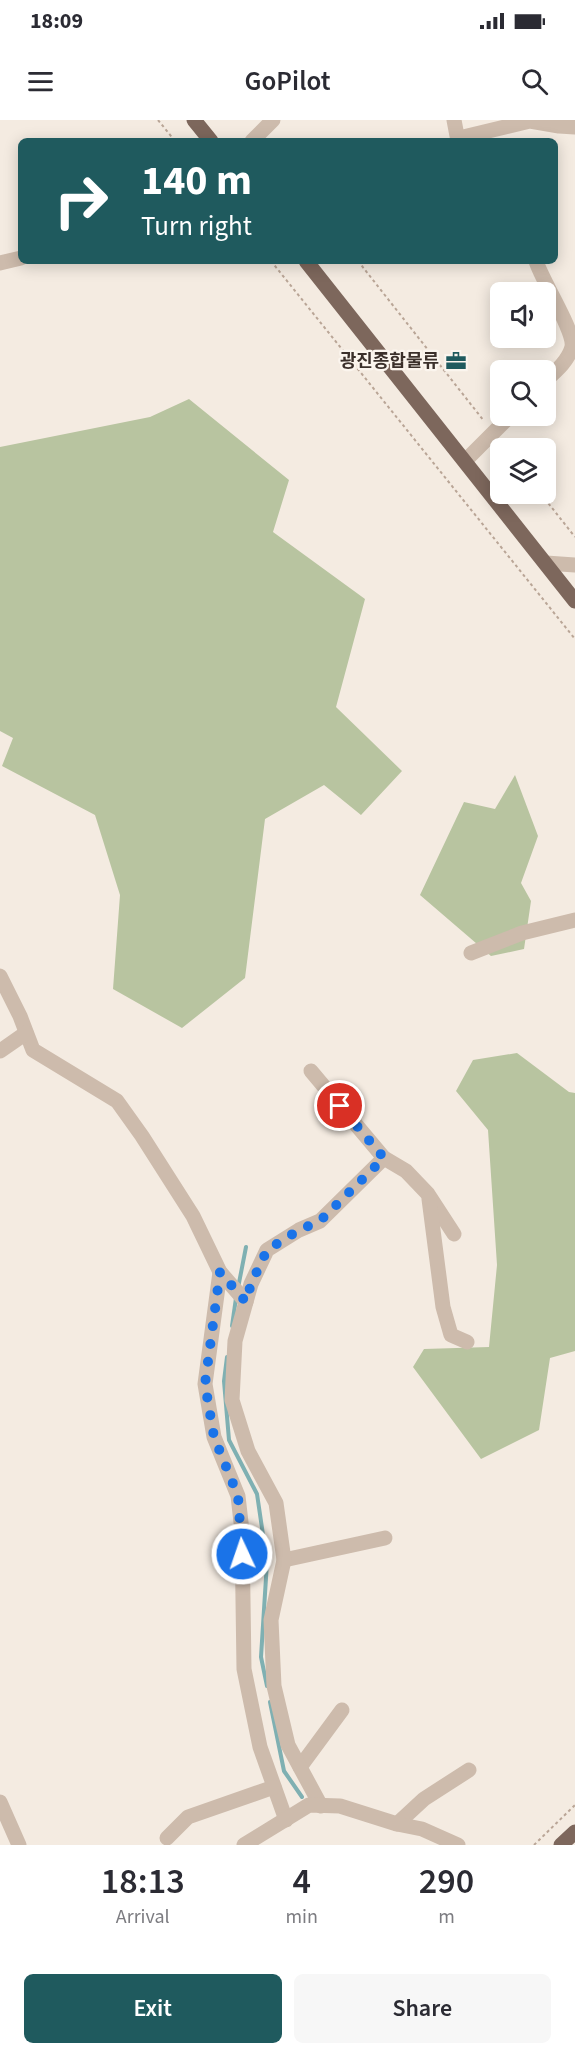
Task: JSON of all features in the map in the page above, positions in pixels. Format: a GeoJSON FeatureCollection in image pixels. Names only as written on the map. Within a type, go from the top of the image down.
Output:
{"type":"FeatureCollection","features":[{"type":"Feature","properties":{"kind":"main road"},"geometry":{"type":"LineString","coordinates":[[194,120],[209,138]]}},
{"type":"Feature","properties":{"kind":"main road"},"geometry":{"type":"LineString","coordinates":[[308,264],[575,601]]}},
{"type":"Feature","properties":{"kind":"main road"},"geometry":{"type":"LineString","coordinates":[[561,1845],[575,1832]]}},
{"type":"Feature","properties":{"kind":"street"},"geometry":{"type":"LineString","coordinates":[[255,138],[273,120]]}},
{"type":"Feature","properties":{"kind":"street"},"geometry":{"type":"LineString","coordinates":[[454,120],[458,138]]}},
{"type":"Feature","properties":{"kind":"street"},"geometry":{"type":"LineString","coordinates":[[466,138],[530,121],[575,127]]}},
{"type":"Feature","properties":{"kind":"street"},"geometry":{"type":"LineString","coordinates":[[0,263],[18,259]]}},
{"type":"Feature","properties":{"kind":"street"},"geometry":{"type":"LineString","coordinates":[[537,264],[570,330],[573,346],[563,364],[556,371]]}},
{"type":"Feature","properties":{"kind":"street"},"geometry":{"type":"LineString","coordinates":[[465,461],[499,426]]}},
{"type":"Feature","properties":{"kind":"street"},"geometry":{"type":"LineString","coordinates":[[546,564],[575,565]]}},
{"type":"Feature","properties":{"kind":"street"},"geometry":{"type":"LineString","coordinates":[[471,953],[522,933],[575,920]]}},
{"type":"Feature","properties":{"kind":"street"},"geometry":{"type":"LineString","coordinates":[[0,976],[20,1016],[33,1050],[117,1101],[193,1216],[224,1276],[245,1300]]}},
{"type":"Feature","properties":{"kind":"street"},"geometry":{"type":"LineString","coordinates":[[0,1051],[26,1033]]}},
{"type":"Feature","properties":{"kind":"street"},"geometry":{"type":"LineString","coordinates":[[310,1071],[384,1158],[406,1172],[428,1194],[454,1234]]}},
{"type":"Feature","properties":{"kind":"street"},"geometry":{"type":"LineString","coordinates":[[321,1806],[288,1745],[274,1686],[271,1620],[284,1560],[276,1503],[248,1451],[232,1400],[235,1341],[245,1300],[267,1250],[299,1230],[320,1221],[384,1158]]}},
{"type":"Feature","properties":{"kind":"street"},"geometry":{"type":"LineString","coordinates":[[428,1194],[442,1307],[451,1335],[468,1342]]}},
{"type":"Feature","properties":{"kind":"street"},"geometry":{"type":"LineString","coordinates":[[224,1276],[205,1384],[214,1437],[238,1496],[242,1531],[243,1669],[260,1747],[286,1820]]}},
{"type":"Feature","properties":{"kind":"street"},"geometry":{"type":"LineString","coordinates":[[284,1560],[385,1538]]}},
{"type":"Feature","properties":{"kind":"street"},"geometry":{"type":"LineString","coordinates":[[300,1767],[342,1710]]}},
{"type":"Feature","properties":{"kind":"street"},"geometry":{"type":"LineString","coordinates":[[397,1824],[424,1799],[469,1770]]}},
{"type":"Feature","properties":{"kind":"street"},"geometry":{"type":"LineString","coordinates":[[167,1838],[188,1817],[274,1787]]}},
{"type":"Feature","properties":{"kind":"street"},"geometry":{"type":"LineString","coordinates":[[0,1802],[19,1845]]}},
{"type":"Feature","properties":{"kind":"street"},"geometry":{"type":"LineString","coordinates":[[244,1845],[309,1805],[340,1806],[397,1824],[422,1828],[458,1845]]}},
{"type":"Feature","properties":{"kind":"path"},"geometry":{"type":"LineString","coordinates":[[158,120],[173,138]]}},
{"type":"Feature","properties":{"kind":"path"},"geometry":{"type":"LineString","coordinates":[[273,264],[575,639]]}},
{"type":"Feature","properties":{"kind":"path"},"geometry":{"type":"LineString","coordinates":[[360,264],[492,432]]}},
{"type":"Feature","properties":{"kind":"path"},"geometry":{"type":"LineString","coordinates":[[549,504],[575,537]]}},
{"type":"Feature","properties":{"kind":"path"},"geometry":{"type":"LineString","coordinates":[[534,1845],[575,1805]]}},
{"type":"Feature","properties":{"kind":"green space"},"geometry":{"type":"Polygon","coordinates":[[[189,399],[289,480],[273,532],[365,599],[336,707],[402,771],[361,815],[324,785],[265,819],[245,978],[182,1028],[113,989],[120,895],[95,815],[2,766],[13,738],[0,731],[0,447],[150,417],[189,399]]]}},
{"type":"Feature","properties":{"kind":"green space"},"geometry":{"type":"Polygon","coordinates":[[[515,775],[538,836],[521,883],[531,901],[524,949],[491,956],[420,895],[464,802],[495,809],[515,775]]]}},
{"type":"Feature","properties":{"kind":"green space"},"geometry":{"type":"Polygon","coordinates":[[[517,1053],[569,1092],[575,1093],[575,1351],[550,1358],[539,1430],[481,1459],[413,1367],[424,1349],[489,1347],[497,1265],[488,1130],[456,1091],[473,1060],[517,1053]]]}},
{"type":"Feature","properties":{"kind":"waterway"},"geometry":{"type":"LineString","coordinates":[[238,1288],[246,1247]]}},
{"type":"Feature","properties":{"kind":"waterway"},"geometry":{"type":"LineString","coordinates":[[232,1326],[236,1298]]}},
{"type":"Feature","properties":{"kind":"waterway"},"geometry":{"type":"LineString","coordinates":[[227,1357],[224,1381],[229,1440],[257,1494],[267,1562],[261,1657],[267,1686]]}},
{"type":"Feature","properties":{"kind":"waterway"},"geometry":{"type":"LineString","coordinates":[[270,1702],[284,1771],[302,1797]]}},
{"type":"Feature","properties":{"kind":"place","name":"광진종합물류"},"geometry":{"type":"Point","coordinates":[456,361]}},
{"type":"Feature","properties":{"kind":"route"},"geometry":{"type":"LineString","coordinates":[[242,1554],[238,1496],[214,1437],[205,1384],[220,1272],[246,1302],[251,1284],[267,1250],[299,1230],[320,1221],[384,1158],[340,1106]]}}]}
